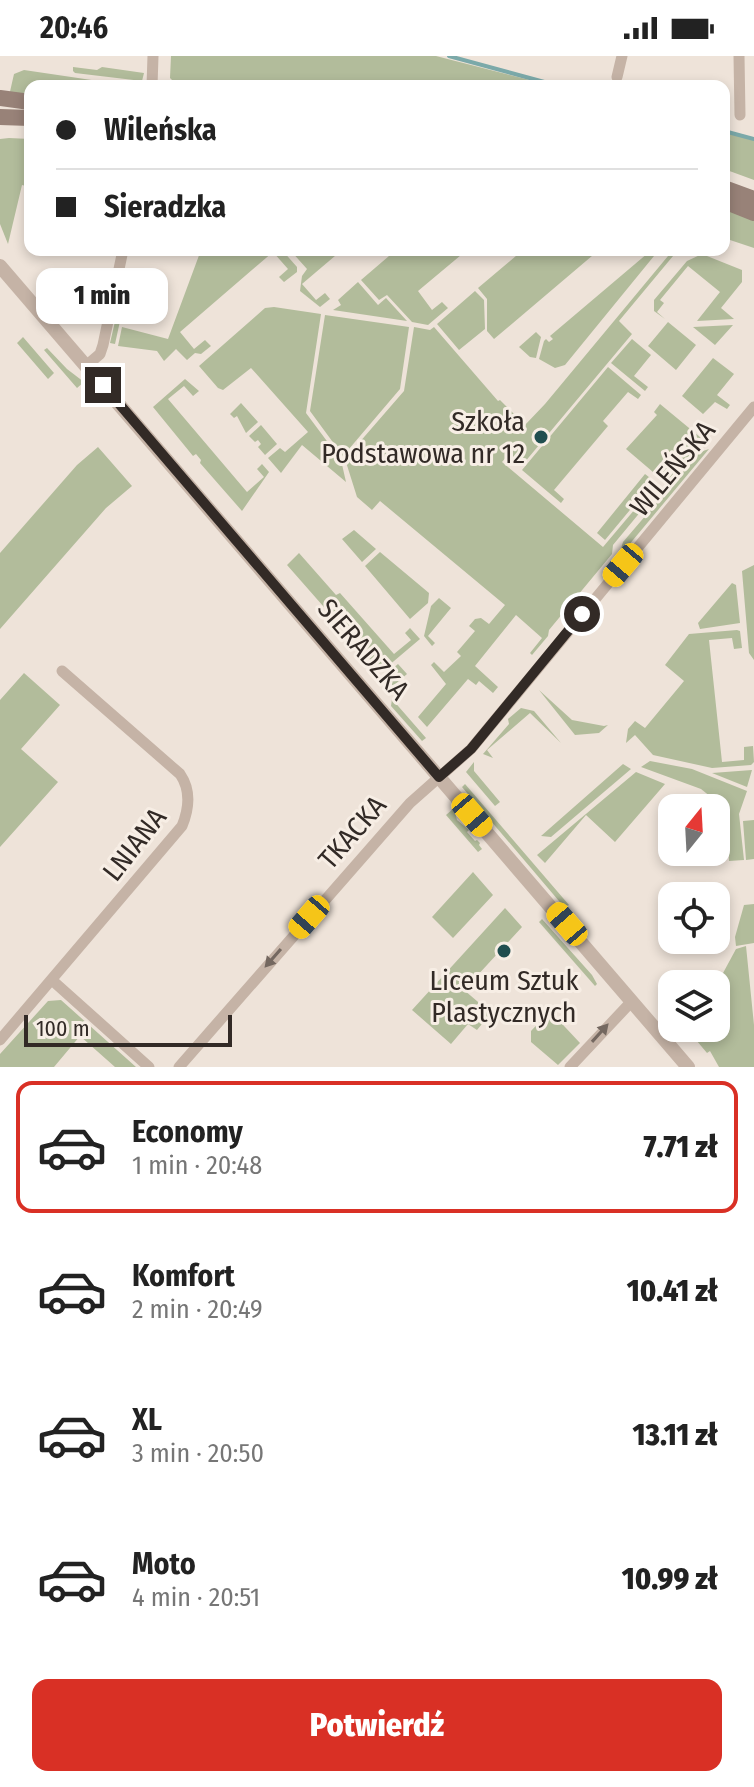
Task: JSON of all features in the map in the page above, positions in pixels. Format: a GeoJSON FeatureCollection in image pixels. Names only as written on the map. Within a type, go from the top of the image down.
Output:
{"type":"FeatureCollection","features":[{"type":"Feature","properties":{"kind":"main road"},"geometry":{"type":"LineString","coordinates":[[0,98],[24,101]]}},
{"type":"Feature","properties":{"kind":"main road"},"geometry":{"type":"LineString","coordinates":[[0,117],[24,118]]}},
{"type":"Feature","properties":{"kind":"main road"},"geometry":{"type":"LineString","coordinates":[[730,190],[754,199]]}},
{"type":"Feature","properties":{"kind":"main road"},"geometry":{"type":"LineString","coordinates":[[730,203],[754,213]]}},
{"type":"Feature","properties":{"kind":"street"},"geometry":{"type":"LineString","coordinates":[[617,77],[622,56]]}},
{"type":"Feature","properties":{"kind":"street"},"geometry":{"type":"LineString","coordinates":[[739,56],[740,115]]}},
{"type":"Feature","properties":{"kind":"street"},"geometry":{"type":"LineString","coordinates":[[152,80],[153,60]]}},
{"type":"Feature","properties":{"kind":"street"},"geometry":{"type":"LineString","coordinates":[[153,60],[158,80]]}},
{"type":"Feature","properties":{"kind":"street"},"geometry":{"type":"LineString","coordinates":[[86,366],[100,354],[103,345],[122,256]]}},
{"type":"Feature","properties":{"kind":"street","name":"SIERADZKA"},"geometry":{"type":"LineString","coordinates":[[0,266],[688,1067]]}},
{"type":"Feature","properties":{"kind":"street","name":"WILEŃSKA"},"geometry":{"type":"LineString","coordinates":[[439,777],[471,749],[754,407]]}},
{"type":"Feature","properties":{"kind":"street","name":"LNIANA"},"geometry":{"type":"LineString","coordinates":[[0,1040],[182,826],[188,807],[185,782],[180,774],[62,671]]}},
{"type":"Feature","properties":{"kind":"street","name":"TKACKA"},"geometry":{"type":"LineString","coordinates":[[179,1067],[410,803],[439,777]]}},
{"type":"Feature","properties":{"kind":"street"},"geometry":{"type":"LineString","coordinates":[[53,981],[149,1067]]}},
{"type":"Feature","properties":{"kind":"street"},"geometry":{"type":"LineString","coordinates":[[570,1067],[632,1001]]}},
{"type":"Feature","properties":{"kind":"green space"},"geometry":{"type":"Polygon","coordinates":[[[171,56],[436,56],[530,80],[172,80],[171,56]]]}},
{"type":"Feature","properties":{"kind":"green space"},"geometry":{"type":"Polygon","coordinates":[[[73,67],[97,70],[102,67],[144,73],[142,80],[134,80],[73,71],[73,67]]]}},
{"type":"Feature","properties":{"kind":"green space"},"geometry":{"type":"Polygon","coordinates":[[[24,70],[92,80],[24,80],[24,97],[9,96],[14,74],[24,70]]]}},
{"type":"Feature","properties":{"kind":"green space"},"geometry":{"type":"Polygon","coordinates":[[[730,133],[754,139],[754,180],[730,171],[730,133]]]}},
{"type":"Feature","properties":{"kind":"green space"},"geometry":{"type":"Polygon","coordinates":[[[0,139],[24,139],[24,186],[8,244],[0,224],[0,139]]]}},
{"type":"Feature","properties":{"kind":"green space"},"geometry":{"type":"Polygon","coordinates":[[[730,208],[754,218],[754,248],[730,240],[730,208]]]}},
{"type":"Feature","properties":{"kind":"green space"},"geometry":{"type":"Polygon","coordinates":[[[199,256],[268,256],[180,332],[194,349],[205,340],[211,346],[201,354],[195,353],[187,360],[176,349],[164,361],[157,351],[118,346],[122,327],[168,339],[199,256]]]}},
{"type":"Feature","properties":{"kind":"green space"},"geometry":{"type":"Polygon","coordinates":[[[277,256],[287,256],[297,267],[297,272],[284,282],[279,277],[288,269],[277,256]]]}},
{"type":"Feature","properties":{"kind":"green space"},"geometry":{"type":"Polygon","coordinates":[[[295,256],[335,256],[302,284],[316,300],[325,293],[330,299],[320,307],[300,291],[302,276],[307,269],[295,256]]]}},
{"type":"Feature","properties":{"kind":"green space"},"geometry":{"type":"Polygon","coordinates":[[[389,256],[460,256],[418,291],[432,310],[442,302],[448,308],[428,325],[412,322],[387,295],[379,300],[361,280],[389,256]]]}},
{"type":"Feature","properties":{"kind":"green space"},"geometry":{"type":"Polygon","coordinates":[[[516,256],[592,256],[494,339],[487,331],[487,299],[478,288],[516,256]]]}},
{"type":"Feature","properties":{"kind":"green space"},"geometry":{"type":"Polygon","coordinates":[[[644,256],[654,256],[565,365],[555,368],[539,359],[544,341],[553,339],[550,336],[644,256]]]}},
{"type":"Feature","properties":{"kind":"green space"},"geometry":{"type":"Polygon","coordinates":[[[668,256],[673,256],[619,321],[632,334],[524,463],[518,466],[507,456],[502,462],[603,547],[657,483],[661,487],[613,545],[612,554],[532,655],[530,653],[542,638],[516,615],[475,666],[498,687],[493,693],[479,681],[476,685],[468,679],[427,727],[418,717],[446,684],[431,665],[434,662],[444,672],[461,656],[457,652],[475,631],[469,626],[475,619],[481,618],[489,624],[505,605],[380,501],[372,510],[357,497],[345,459],[404,391],[414,327],[430,330],[434,327],[498,401],[525,425],[668,256]]]}},
{"type":"Feature","properties":{"kind":"green space"},"geometry":{"type":"Polygon","coordinates":[[[707,256],[742,270],[742,282],[721,308],[734,319],[697,321],[720,292],[688,266],[660,300],[664,303],[657,312],[665,319],[654,311],[654,300],[687,261],[707,256]]]}},
{"type":"Feature","properties":{"kind":"green space"},"geometry":{"type":"Polygon","coordinates":[[[125,279],[129,280],[115,344],[110,343],[125,279]]]}},
{"type":"Feature","properties":{"kind":"green space"},"geometry":{"type":"Polygon","coordinates":[[[358,282],[378,305],[386,298],[407,321],[333,310],[341,305],[338,300],[358,282]]]}},
{"type":"Feature","properties":{"kind":"green space"},"geometry":{"type":"Polygon","coordinates":[[[475,291],[484,300],[485,329],[459,350],[437,324],[475,291]]]}},
{"type":"Feature","properties":{"kind":"green space"},"geometry":{"type":"Polygon","coordinates":[[[265,308],[321,314],[306,413],[341,460],[346,482],[302,445],[281,473],[268,458],[280,448],[285,452],[308,432],[251,368],[223,390],[199,366],[265,308]]]}},
{"type":"Feature","properties":{"kind":"green space"},"geometry":{"type":"Polygon","coordinates":[[[325,315],[409,327],[400,389],[343,456],[310,411],[325,315]]]}},
{"type":"Feature","properties":{"kind":"green space"},"geometry":{"type":"Polygon","coordinates":[[[668,322],[696,345],[676,370],[648,346],[668,322]]]}},
{"type":"Feature","properties":{"kind":"green space"},"geometry":{"type":"Polygon","coordinates":[[[733,325],[715,345],[693,327],[733,325]]]}},
{"type":"Feature","properties":{"kind":"green space"},"geometry":{"type":"Polygon","coordinates":[[[536,332],[541,337],[536,358],[530,357],[519,347],[536,332]]]}},
{"type":"Feature","properties":{"kind":"green space"},"geometry":{"type":"Polygon","coordinates":[[[23,337],[54,373],[48,379],[17,343],[23,337]]]}},
{"type":"Feature","properties":{"kind":"green space"},"geometry":{"type":"Polygon","coordinates":[[[632,339],[651,355],[634,376],[648,387],[645,391],[611,363],[632,339]]]}},
{"type":"Feature","properties":{"kind":"green space"},"geometry":{"type":"Polygon","coordinates":[[[47,348],[84,382],[77,388],[44,350],[47,348]]]}},
{"type":"Feature","properties":{"kind":"green space"},"geometry":{"type":"Polygon","coordinates":[[[713,358],[734,374],[717,395],[730,405],[727,409],[715,402],[703,414],[682,396],[713,358]]]}},
{"type":"Feature","properties":{"kind":"green space"},"geometry":{"type":"Polygon","coordinates":[[[608,367],[641,395],[638,399],[628,392],[603,421],[608,426],[554,490],[564,499],[561,503],[522,470],[608,367]]]}},
{"type":"Feature","properties":{"kind":"green space"},"geometry":{"type":"Polygon","coordinates":[[[185,379],[199,391],[193,396],[184,386],[168,399],[247,492],[264,477],[257,469],[262,464],[269,472],[242,511],[153,407],[185,379]]]}},
{"type":"Feature","properties":{"kind":"green space"},"geometry":{"type":"Polygon","coordinates":[[[241,403],[258,422],[246,433],[237,416],[234,418],[230,414],[241,403]]]}},
{"type":"Feature","properties":{"kind":"green space"},"geometry":{"type":"Polygon","coordinates":[[[660,404],[706,442],[696,448],[668,480],[656,469],[653,472],[626,449],[657,415],[654,412],[660,404]]]}},
{"type":"Feature","properties":{"kind":"green space"},"geometry":{"type":"Polygon","coordinates":[[[261,425],[277,444],[265,455],[258,447],[261,444],[258,440],[255,442],[249,436],[261,425]]]}},
{"type":"Feature","properties":{"kind":"green space"},"geometry":{"type":"Polygon","coordinates":[[[98,447],[132,486],[106,508],[0,629],[0,553],[77,465],[98,447]]]}},
{"type":"Feature","properties":{"kind":"green space"},"geometry":{"type":"Polygon","coordinates":[[[709,449],[618,558],[623,542],[700,452],[709,449]]]}},
{"type":"Feature","properties":{"kind":"green space"},"geometry":{"type":"Polygon","coordinates":[[[645,474],[654,481],[605,540],[597,533],[645,474]]]}},
{"type":"Feature","properties":{"kind":"green space"},"geometry":{"type":"Polygon","coordinates":[[[354,530],[376,549],[362,562],[342,539],[354,530]]]}},
{"type":"Feature","properties":{"kind":"green space"},"geometry":{"type":"Polygon","coordinates":[[[380,552],[429,593],[428,603],[410,619],[365,566],[380,552]]]}},
{"type":"Feature","properties":{"kind":"green space"},"geometry":{"type":"Polygon","coordinates":[[[299,553],[336,595],[340,593],[394,654],[411,640],[405,633],[410,628],[420,639],[381,672],[287,565],[299,553]]]}},
{"type":"Feature","properties":{"kind":"green space"},"geometry":{"type":"Polygon","coordinates":[[[754,565],[754,660],[749,653],[742,571],[754,565]]]}},
{"type":"Feature","properties":{"kind":"green space"},"geometry":{"type":"Polygon","coordinates":[[[732,583],[736,585],[740,623],[700,629],[698,623],[732,583]]]}},
{"type":"Feature","properties":{"kind":"green space"},"geometry":{"type":"Polygon","coordinates":[[[439,598],[451,608],[428,636],[435,643],[432,646],[424,636],[431,606],[439,598]]]}},
{"type":"Feature","properties":{"kind":"green space"},"geometry":{"type":"Polygon","coordinates":[[[740,631],[742,648],[734,649],[732,638],[709,640],[722,762],[744,760],[744,747],[753,746],[754,762],[751,765],[712,768],[653,755],[635,735],[626,743],[628,729],[635,721],[645,728],[684,681],[665,665],[689,634],[740,631]]]}},
{"type":"Feature","properties":{"kind":"green space"},"geometry":{"type":"Polygon","coordinates":[[[398,664],[407,674],[393,686],[384,676],[398,664]]]}},
{"type":"Feature","properties":{"kind":"green space"},"geometry":{"type":"Polygon","coordinates":[[[24,673],[60,705],[21,749],[58,782],[0,847],[0,700],[24,673]]]}},
{"type":"Feature","properties":{"kind":"green space"},"geometry":{"type":"Polygon","coordinates":[[[539,690],[572,720],[608,725],[599,733],[575,735],[539,690]]]}},
{"type":"Feature","properties":{"kind":"green space"},"geometry":{"type":"Polygon","coordinates":[[[392,699],[426,738],[422,741],[391,706],[392,699]]]}},
{"type":"Feature","properties":{"kind":"green space"},"geometry":{"type":"Polygon","coordinates":[[[521,708],[534,711],[561,743],[530,713],[487,750],[493,758],[483,754],[509,724],[508,719],[521,708]]]}},
{"type":"Feature","properties":{"kind":"green space"},"geometry":{"type":"Polygon","coordinates":[[[650,761],[692,769],[747,791],[739,814],[744,860],[730,861],[730,794],[707,794],[641,767],[650,761]]]}},
{"type":"Feature","properties":{"kind":"green space"},"geometry":{"type":"Polygon","coordinates":[[[474,762],[474,771],[500,802],[495,806],[466,772],[474,762]]]}},
{"type":"Feature","properties":{"kind":"green space"},"geometry":{"type":"Polygon","coordinates":[[[623,764],[631,769],[551,837],[541,836],[623,764]]]}},
{"type":"Feature","properties":{"kind":"green space"},"geometry":{"type":"Polygon","coordinates":[[[752,770],[747,787],[712,773],[752,770]]]}},
{"type":"Feature","properties":{"kind":"green space"},"geometry":{"type":"Polygon","coordinates":[[[636,772],[665,784],[615,842],[586,815],[545,863],[537,855],[636,772]]]}},
{"type":"Feature","properties":{"kind":"green space"},"geometry":{"type":"Polygon","coordinates":[[[465,784],[569,905],[564,907],[462,787],[465,784]]]}},
{"type":"Feature","properties":{"kind":"green space"},"geometry":{"type":"Polygon","coordinates":[[[454,808],[457,820],[480,843],[482,849],[478,852],[446,815],[454,808]]]}},
{"type":"Feature","properties":{"kind":"green space"},"geometry":{"type":"Polygon","coordinates":[[[754,820],[754,859],[746,860],[743,821],[754,820]]]}},
{"type":"Feature","properties":{"kind":"green space"},"geometry":{"type":"Polygon","coordinates":[[[473,872],[493,895],[453,938],[432,917],[473,872]]]}},
{"type":"Feature","properties":{"kind":"green space"},"geometry":{"type":"Polygon","coordinates":[[[754,904],[754,943],[736,946],[735,937],[744,905],[754,904]]]}},
{"type":"Feature","properties":{"kind":"green space"},"geometry":{"type":"Polygon","coordinates":[[[505,908],[522,927],[464,990],[491,1013],[477,1030],[468,1024],[451,1044],[412,1010],[505,908]]]}},
{"type":"Feature","properties":{"kind":"green space"},"geometry":{"type":"Polygon","coordinates":[[[542,919],[592,975],[597,984],[595,986],[539,922],[542,919]]]}},
{"type":"Feature","properties":{"kind":"green space"},"geometry":{"type":"Polygon","coordinates":[[[746,946],[754,1025],[754,1067],[719,1067],[710,1051],[707,1053],[698,1042],[730,1042],[730,970],[725,970],[736,949],[746,946]]]}},
{"type":"Feature","properties":{"kind":"green space"},"geometry":{"type":"Polygon","coordinates":[[[61,1000],[136,1067],[115,1067],[80,1036],[54,1067],[0,1067],[0,1054],[48,1001],[61,1000]]]}},
{"type":"Feature","properties":{"kind":"green space"},"geometry":{"type":"Polygon","coordinates":[[[550,1011],[580,1043],[558,1065],[531,1042],[531,1031],[550,1011]]]}},
{"type":"Feature","properties":{"kind":"waterway"},"geometry":{"type":"LineString","coordinates":[[449,56],[537,80]]}},
{"type":"Feature","properties":{"kind":"waterway"},"geometry":{"type":"LineString","coordinates":[[730,133],[754,139]]}},
{"type":"Feature","properties":{"kind":"place","name":"Szkoła Podstawowa nr 12"},"geometry":{"type":"Point","coordinates":[541,437]}},
{"type":"Feature","properties":{"kind":"place","name":"Liceum Sztuk Plastycznych"},"geometry":{"type":"Point","coordinates":[504,951]}},
{"type":"Feature","properties":{"kind":"route"},"geometry":{"type":"LineString","coordinates":[[103,385],[439,777],[471,749],[582,614]]}}]}
